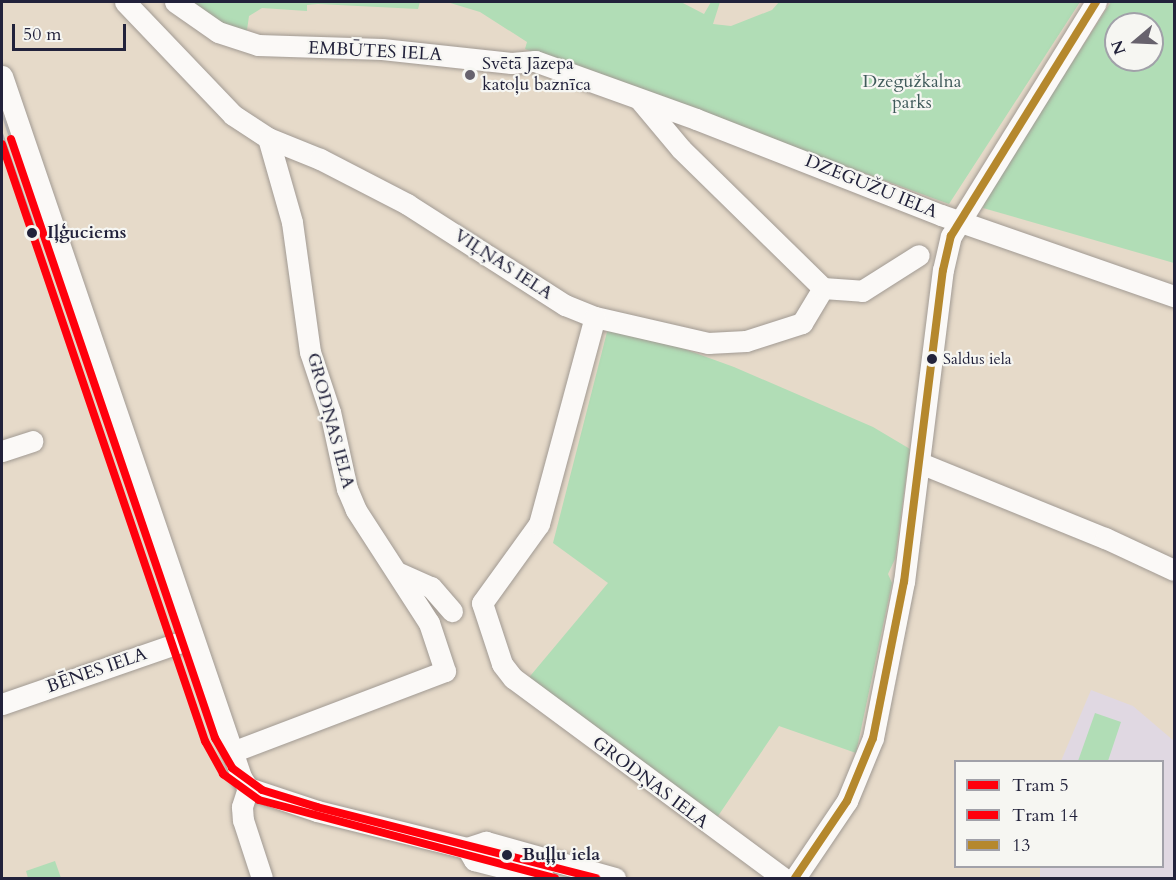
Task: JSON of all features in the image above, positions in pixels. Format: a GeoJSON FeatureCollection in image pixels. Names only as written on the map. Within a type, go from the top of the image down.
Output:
{"type":"FeatureCollection","features":[{"type":"Feature","properties":{"kind":"street","name":"VIĻŅAS IELA"},"geometry":{"type":"LineString","coordinates":[[125,2],[232,115],[268,138],[320,159],[407,204],[540,290],[595,317],[708,343],[746,342],[802,323],[823,288]]}},
{"type":"Feature","properties":{"kind":"street","name":"EMBŪTES IELA"},"geometry":{"type":"LineString","coordinates":[[175,2],[218,32],[258,45],[382,49],[521,63],[535,61],[638,97]]}},
{"type":"Feature","properties":{"kind":"street"},"geometry":{"type":"LineString","coordinates":[[795,879],[847,801],[865,763],[904,582],[943,270],[959,222],[1096,2]]}},
{"type":"Feature","properties":{"kind":"street"},"geometry":{"type":"LineString","coordinates":[[2,76],[232,752],[248,788],[242,807],[243,820],[262,879]]}},
{"type":"Feature","properties":{"kind":"street"},"geometry":{"type":"LineString","coordinates":[[638,97],[681,149],[823,288],[862,291],[919,255]]}},
{"type":"Feature","properties":{"kind":"street","name":"DZEGUŽU IELA"},"geometry":{"type":"LineString","coordinates":[[638,97],[959,222],[1174,296]]}},
{"type":"Feature","properties":{"kind":"street","name":"GRODŅAS IELA"},"geometry":{"type":"LineString","coordinates":[[232,752],[445,671],[429,622],[356,510],[347,489],[330,412],[310,352],[292,222],[268,138]]}},
{"type":"Feature","properties":{"kind":"street"},"geometry":{"type":"LineString","coordinates":[[429,622],[452,611],[482,603],[539,524],[595,317]]}},
{"type":"Feature","properties":{"kind":"street"},"geometry":{"type":"LineString","coordinates":[[2,451],[32,441]]}},
{"type":"Feature","properties":{"kind":"street"},"geometry":{"type":"LineString","coordinates":[[920,463],[1105,537],[1174,570]]}},
{"type":"Feature","properties":{"kind":"street"},"geometry":{"type":"LineString","coordinates":[[399,573],[431,587],[452,611]]}},
{"type":"Feature","properties":{"kind":"street","name":"GRODŅAS IELA"},"geometry":{"type":"LineString","coordinates":[[482,603],[502,664],[513,678],[783,879]]}},
{"type":"Feature","properties":{"kind":"street","name":"BĒNES IELA"},"geometry":{"type":"LineString","coordinates":[[2,704],[193,638]]}},
{"type":"Feature","properties":{"kind":"street"},"geometry":{"type":"LineString","coordinates":[[248,788],[317,811],[467,848],[486,842],[615,879]]}},
{"type":"Feature","properties":{"kind":"street"},"geometry":{"type":"LineString","coordinates":[[467,848],[474,860],[544,879]]}},
{"type":"Feature","properties":{"kind":"shaded area"},"geometry":{"type":"Polygon","coordinates":[[[1091,690],[1133,706],[1174,741],[1174,878],[1040,878],[1040,868],[1164,868],[1164,760],[1061,760],[1091,690]]]}},
{"type":"Feature","properties":{"kind":"green space"},"geometry":{"type":"Polygon","coordinates":[[[195,2],[420,2],[418,9],[318,4],[307,5],[307,11],[262,8],[249,16],[246,37],[193,7],[195,2]]]}},
{"type":"Feature","properties":{"kind":"green space","name":"Dzegužkalna parks"},"geometry":{"type":"Polygon","coordinates":[[[447,2],[681,2],[704,14],[711,2],[720,2],[713,24],[731,26],[772,10],[779,2],[1080,2],[949,204],[525,49],[527,42],[480,12],[447,2]]]}},
{"type":"Feature","properties":{"kind":"green space"},"geometry":{"type":"Polygon","coordinates":[[[1111,2],[1174,2],[1174,263],[983,208],[986,196],[1104,13],[1104,72],[1164,72],[1164,12],[1105,12],[1111,2]]]}},
{"type":"Feature","properties":{"kind":"green space"},"geometry":{"type":"Polygon","coordinates":[[[615,329],[640,333],[734,367],[873,427],[910,449],[895,559],[888,574],[892,583],[856,753],[779,726],[716,819],[526,681],[608,583],[553,543],[607,332],[615,329]]]}},
{"type":"Feature","properties":{"kind":"green space"},"geometry":{"type":"Polygon","coordinates":[[[1095,713],[1121,722],[1108,760],[1078,760],[1095,713]]]}},
{"type":"Feature","properties":{"kind":"green space"},"geometry":{"type":"Polygon","coordinates":[[[55,861],[61,878],[28,878],[26,871],[55,861]]]}},
{"type":"Feature","properties":{"kind":"tram line"},"geometry":{"type":"LineString","coordinates":[[2,111],[11,139]]}},
{"type":"Feature","properties":{"kind":"tram line"},"geometry":{"type":"LineString","coordinates":[[2,132],[36,231]]}},
{"type":"Feature","properties":{"kind":"tram line","name":"5"},"geometry":{"type":"LineString","coordinates":[[11,139],[215,738],[232,768],[262,790],[317,807],[596,878]]}},
{"type":"Feature","properties":{"kind":"tram line","name":"14"},"geometry":{"type":"LineString","coordinates":[[2,144],[205,741],[223,774],[259,800],[555,878]]}},
{"type":"Feature","properties":{"kind":"transit line","name":"13"},"geometry":{"type":"LineString","coordinates":[[795,878],[847,801],[873,738],[904,582],[943,270],[951,236],[1096,2]]}},
{"type":"Feature","properties":{"kind":"place","name":"Svētā Jāzepa katoļu baznīca"},"geometry":{"type":"Point","coordinates":[470,75]}},
{"type":"Feature","properties":{"kind":"place","name":"Iļģuciems"},"geometry":{"type":"Point","coordinates":[32,233]}},
{"type":"Feature","properties":{"kind":"place","name":"Saldus iela"},"geometry":{"type":"Point","coordinates":[932,359]}},
{"type":"Feature","properties":{"kind":"place","name":"Buļļu iela"},"geometry":{"type":"Point","coordinates":[507,855]}}]}
